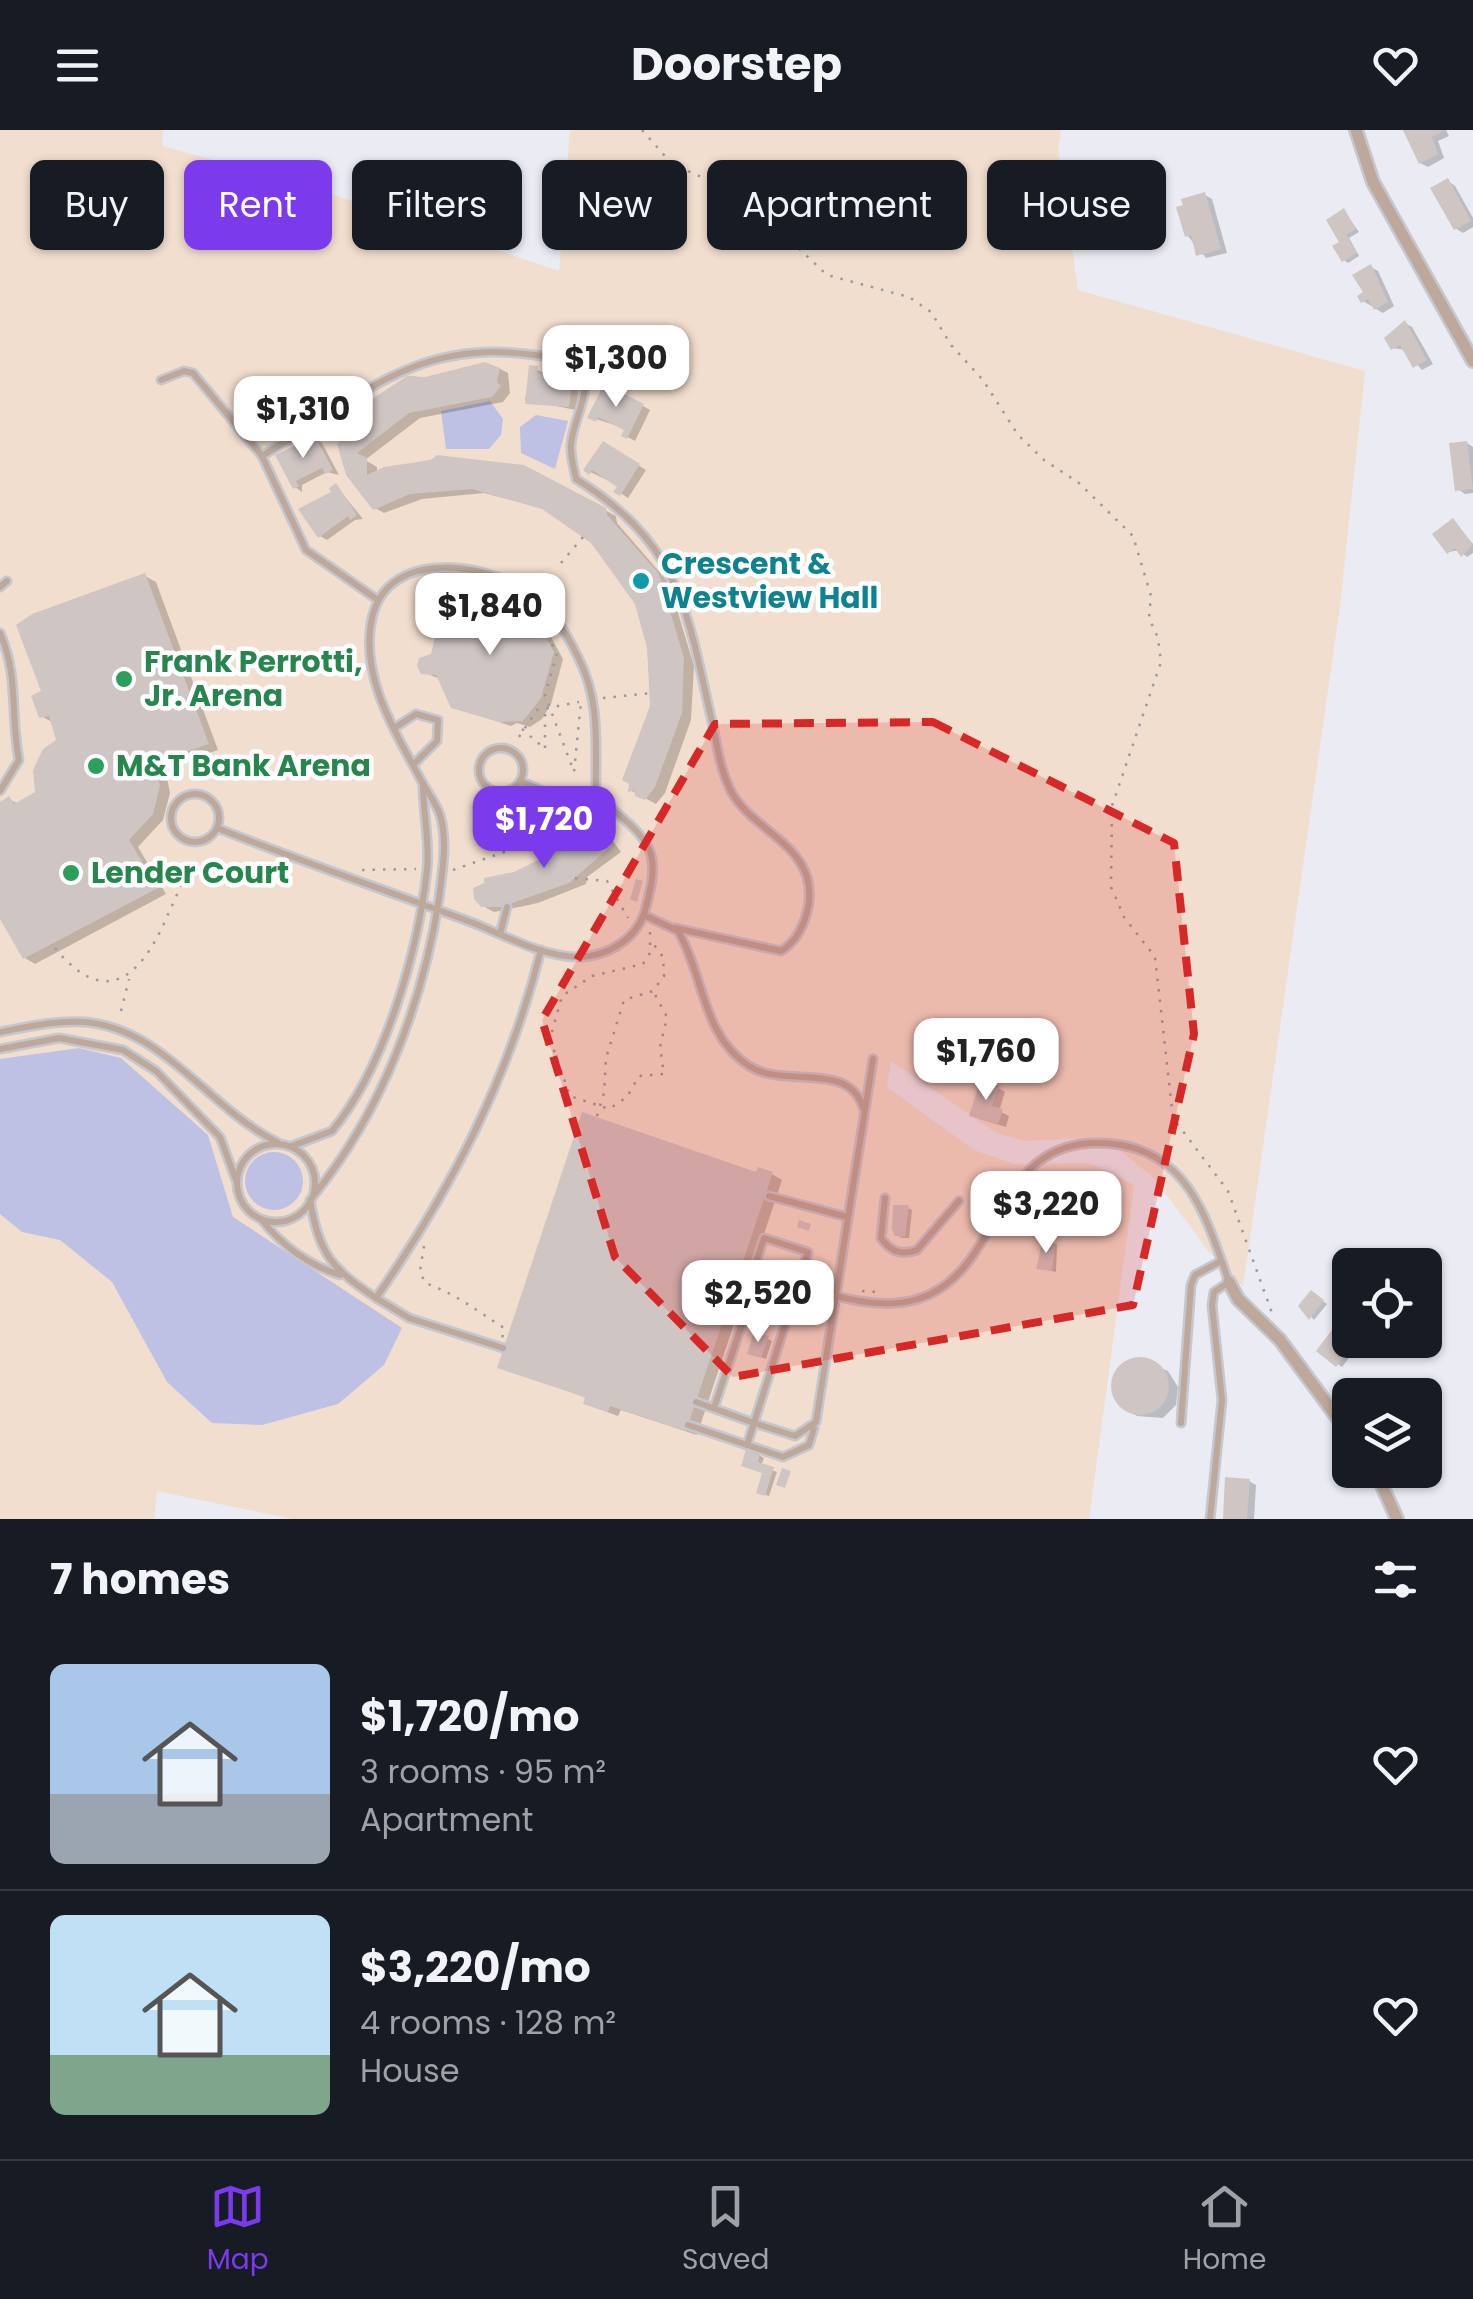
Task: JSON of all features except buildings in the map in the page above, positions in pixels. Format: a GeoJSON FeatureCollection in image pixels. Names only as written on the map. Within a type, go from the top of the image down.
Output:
{"type":"FeatureCollection","features":[{"type":"Feature","properties":{"kind":"street"},"geometry":{"type":"LineString","coordinates":[[1356,130],[1372,182],[1473,361]]}},
{"type":"Feature","properties":{"kind":"street"},"geometry":{"type":"LineString","coordinates":[[1229,1282],[1238,1299],[1263,1322],[1332,1411]]}},
{"type":"Feature","properties":{"kind":"street"},"geometry":{"type":"LineString","coordinates":[[1383,1488],[1397,1519]]}},
{"type":"Feature","properties":{"kind":"lane"},"geometry":{"type":"LineString","coordinates":[[262,456],[396,372],[447,354],[505,352],[568,360],[584,372],[586,386],[570,448],[576,479],[633,518],[669,566],[687,614],[719,764],[746,814],[798,860],[809,888],[799,932],[781,951],[676,928],[644,915]]}},
{"type":"Feature","properties":{"kind":"lane"},"geometry":{"type":"LineString","coordinates":[[162,380],[184,371],[192,372],[262,456],[306,550],[378,600]]}},
{"type":"Feature","properties":{"kind":"lane"},"geometry":{"type":"LineString","coordinates":[[261,1219],[282,1221],[312,1198],[332,1172],[379,1090],[419,987],[437,910],[441,817],[380,700],[370,660],[372,616],[378,600],[412,574],[458,566],[510,580],[535,597],[578,658],[593,700],[599,746],[596,792]]}},
{"type":"Feature","properties":{"kind":"lane"},"geometry":{"type":"LineString","coordinates":[[0,588],[8,581]]}},
{"type":"Feature","properties":{"kind":"lane"},"geometry":{"type":"LineString","coordinates":[[0,632],[16,675],[10,718],[19,760],[0,791]]}},
{"type":"Feature","properties":{"kind":"lane"},"geometry":{"type":"LineString","coordinates":[[396,727],[416,714],[438,720],[437,740],[414,764]]}},
{"type":"Feature","properties":{"kind":"lane"},"geometry":{"type":"LineString","coordinates":[[496,748],[508,748],[522,762],[520,781],[504,792],[489,790],[480,777],[482,758],[496,748]]}},
{"type":"Feature","properties":{"kind":"lane"},"geometry":{"type":"LineString","coordinates":[[217,828],[541,950],[576,956],[606,952],[625,941],[644,915],[652,880],[651,852],[636,830],[596,792],[553,794],[520,781]]}},
{"type":"Feature","properties":{"kind":"lane"},"geometry":{"type":"LineString","coordinates":[[292,1146],[332,1131],[367,1076],[398,996],[422,904],[428,843],[422,784]]}},
{"type":"Feature","properties":{"kind":"lane"},"geometry":{"type":"LineString","coordinates":[[203,795],[216,805],[217,828],[206,840],[186,841],[173,828],[172,811],[182,798],[203,795]]}},
{"type":"Feature","properties":{"kind":"lane"},"geometry":{"type":"LineString","coordinates":[[500,934],[508,907]]}},
{"type":"Feature","properties":{"kind":"lane"},"geometry":{"type":"LineString","coordinates":[[676,928],[715,1027],[736,1057],[782,1079],[840,1080],[854,1088],[864,1110]]}},
{"type":"Feature","properties":{"kind":"lane"},"geometry":{"type":"LineString","coordinates":[[376,1298],[465,1156],[513,1052],[541,950]]}},
{"type":"Feature","properties":{"kind":"lane"},"geometry":{"type":"LineString","coordinates":[[0,1032],[81,1021],[131,1034],[168,1058],[242,1122],[276,1142],[292,1146],[311,1165],[312,1198],[322,1249],[344,1277]]}},
{"type":"Feature","properties":{"kind":"lane"},"geometry":{"type":"LineString","coordinates":[[42,1025],[44,1041]]}},
{"type":"Feature","properties":{"kind":"lane"},"geometry":{"type":"LineString","coordinates":[[0,1049],[44,1041],[92,1041],[123,1050],[156,1071],[220,1136],[236,1180],[237,1195],[274,1235],[322,1270],[344,1277],[410,1318],[502,1348]]}},
{"type":"Feature","properties":{"kind":"lane"},"geometry":{"type":"LineString","coordinates":[[688,1425],[783,1457],[809,1446],[838,1295],[873,1060]]}},
{"type":"Feature","properties":{"kind":"lane"},"geometry":{"type":"LineString","coordinates":[[236,1180],[250,1156],[276,1142]]}},
{"type":"Feature","properties":{"kind":"lane"},"geometry":{"type":"LineString","coordinates":[[747,1445],[798,1282],[808,1252],[764,1238],[754,1268],[798,1282],[838,1295],[901,1302],[945,1286],[974,1254],[1022,1175],[1053,1154],[1090,1143],[1128,1146],[1168,1164],[1202,1205],[1229,1282],[1214,1292],[1212,1305],[1222,1400],[1210,1519]]}},
{"type":"Feature","properties":{"kind":"lane"},"geometry":{"type":"LineString","coordinates":[[769,1196],[847,1218]]}},
{"type":"Feature","properties":{"kind":"lane"},"geometry":{"type":"LineString","coordinates":[[885,1198],[880,1238],[894,1251],[908,1254],[917,1250],[959,1202]]}},
{"type":"Feature","properties":{"kind":"lane"},"geometry":{"type":"LineString","coordinates":[[1181,1423],[1192,1285],[1195,1275],[1221,1261]]}},
{"type":"Feature","properties":{"kind":"lane"},"geometry":{"type":"LineString","coordinates":[[714,1408],[760,1270]]}},
{"type":"Feature","properties":{"kind":"lane"},"geometry":{"type":"LineString","coordinates":[[696,1402],[796,1436],[816,1422]]}},
{"type":"Feature","properties":{"kind":"path"},"geometry":{"type":"LineString","coordinates":[[642,130],[672,164],[717,184],[738,204],[774,225],[827,275],[909,297],[931,312],[951,345],[984,380],[1018,434],[1044,460],[1079,483],[1133,536],[1151,596],[1148,618],[1158,638],[1161,662],[1112,806],[1110,887],[1124,917],[1155,957],[1173,1118],[1228,1191],[1272,1303],[1273,1312],[1263,1322]]}},
{"type":"Feature","properties":{"kind":"path"},"geometry":{"type":"LineString","coordinates":[[561,563],[583,538]]}},
{"type":"Feature","properties":{"kind":"path"},"geometry":{"type":"LineString","coordinates":[[537,591],[551,574]]}},
{"type":"Feature","properties":{"kind":"path"},"geometry":{"type":"LineString","coordinates":[[519,737],[537,710],[552,708],[583,702],[574,772],[552,708],[545,695],[557,653],[530,607]]}},
{"type":"Feature","properties":{"kind":"path"},"geometry":{"type":"LineString","coordinates":[[602,698],[650,693]]}},
{"type":"Feature","properties":{"kind":"path"},"geometry":{"type":"LineString","coordinates":[[522,730],[545,749],[545,708]]}},
{"type":"Feature","properties":{"kind":"path"},"geometry":{"type":"LineString","coordinates":[[522,801],[552,852]]}},
{"type":"Feature","properties":{"kind":"path"},"geometry":{"type":"LineString","coordinates":[[447,870],[463,870],[463,866],[478,865],[478,860],[544,838],[586,804]]}},
{"type":"Feature","properties":{"kind":"path"},"geometry":{"type":"LineString","coordinates":[[600,833],[609,821]]}},
{"type":"Feature","properties":{"kind":"path"},"geometry":{"type":"LineString","coordinates":[[121,1011],[128,978],[160,933],[184,873],[183,860]]}},
{"type":"Feature","properties":{"kind":"path"},"geometry":{"type":"LineString","coordinates":[[362,870],[423,869]]}},
{"type":"Feature","properties":{"kind":"path"},"geometry":{"type":"LineString","coordinates":[[576,878],[607,881],[629,918]]}},
{"type":"Feature","properties":{"kind":"path"},"geometry":{"type":"LineString","coordinates":[[597,1116],[606,1058],[623,1002],[632,994],[653,990],[665,970],[650,932]]}},
{"type":"Feature","properties":{"kind":"path"},"geometry":{"type":"LineString","coordinates":[[652,942],[643,964],[584,979],[564,992],[550,1039],[564,1070],[566,1092],[611,1108],[623,1101],[639,1076],[664,1074],[660,1041],[667,1017],[653,990]]}},
{"type":"Feature","properties":{"kind":"path"},"geometry":{"type":"LineString","coordinates":[[55,948],[83,974],[116,982],[128,978]]}},
{"type":"Feature","properties":{"kind":"path"},"geometry":{"type":"LineString","coordinates":[[429,1236],[421,1276],[426,1283],[454,1292],[504,1328],[502,1348]]}},
{"type":"Feature","properties":{"kind":"highlighted area"},"geometry":{"type":"Polygon","coordinates":[[[933,722],[1174,843],[1194,1034],[1133,1305],[733,1377],[615,1257],[542,1020],[715,724],[933,722]]]}},
{"type":"Feature","properties":{"kind":"shaded area"},"geometry":{"type":"Polygon","coordinates":[[[0,130],[163,130],[162,146],[213,160],[184,160],[184,250],[332,250],[332,194],[352,201],[352,250],[497,250],[559,271],[561,250],[687,250],[687,160],[568,160],[570,130],[1061,130],[1060,160],[987,160],[987,250],[1072,250],[1078,290],[1365,371],[1340,606],[1243,1287],[1209,1252],[1154,1178],[1119,1150],[1083,1138],[1026,1141],[998,1134],[891,1061],[887,1087],[974,1150],[1014,1164],[1089,1163],[1134,1185],[1089,1519],[293,1519],[157,1491],[154,1519],[0,1519],[0,130]]]}},
{"type":"Feature","properties":{"kind":"shaded area"},"geometry":{"type":"Polygon","coordinates":[[[490,401],[503,419],[501,435],[489,449],[446,449],[441,411],[490,401]]]}},
{"type":"Feature","properties":{"kind":"shaded area"},"geometry":{"type":"Polygon","coordinates":[[[536,415],[568,421],[555,469],[521,453],[520,427],[536,415]]]}},
{"type":"Feature","properties":{"kind":"shaded area"},"geometry":{"type":"Polygon","coordinates":[[[79,1048],[121,1058],[208,1135],[233,1217],[402,1328],[384,1365],[338,1404],[262,1425],[212,1423],[167,1382],[112,1282],[60,1240],[22,1232],[0,1214],[0,1059],[79,1048]]]}},
{"type":"Feature","properties":{"kind":"shaded area"},"geometry":{"type":"Polygon","coordinates":[[[274,1152],[295,1160],[303,1181],[295,1202],[274,1210],[253,1202],[245,1181],[253,1160],[274,1152]]]}},
{"type":"Feature","properties":{"kind":"place","name":"Crescent & Westview Hall"},"geometry":{"type":"Point","coordinates":[641,581]}},
{"type":"Feature","properties":{"kind":"place","name":"Frank Perrotti, Jr. Arena"},"geometry":{"type":"Point","coordinates":[124,679]}},
{"type":"Feature","properties":{"kind":"place","name":"M&T Bank Arena"},"geometry":{"type":"Point","coordinates":[96,766]}},
{"type":"Feature","properties":{"kind":"place","name":"Lender Court"},"geometry":{"type":"Point","coordinates":[71,873]}}]}
